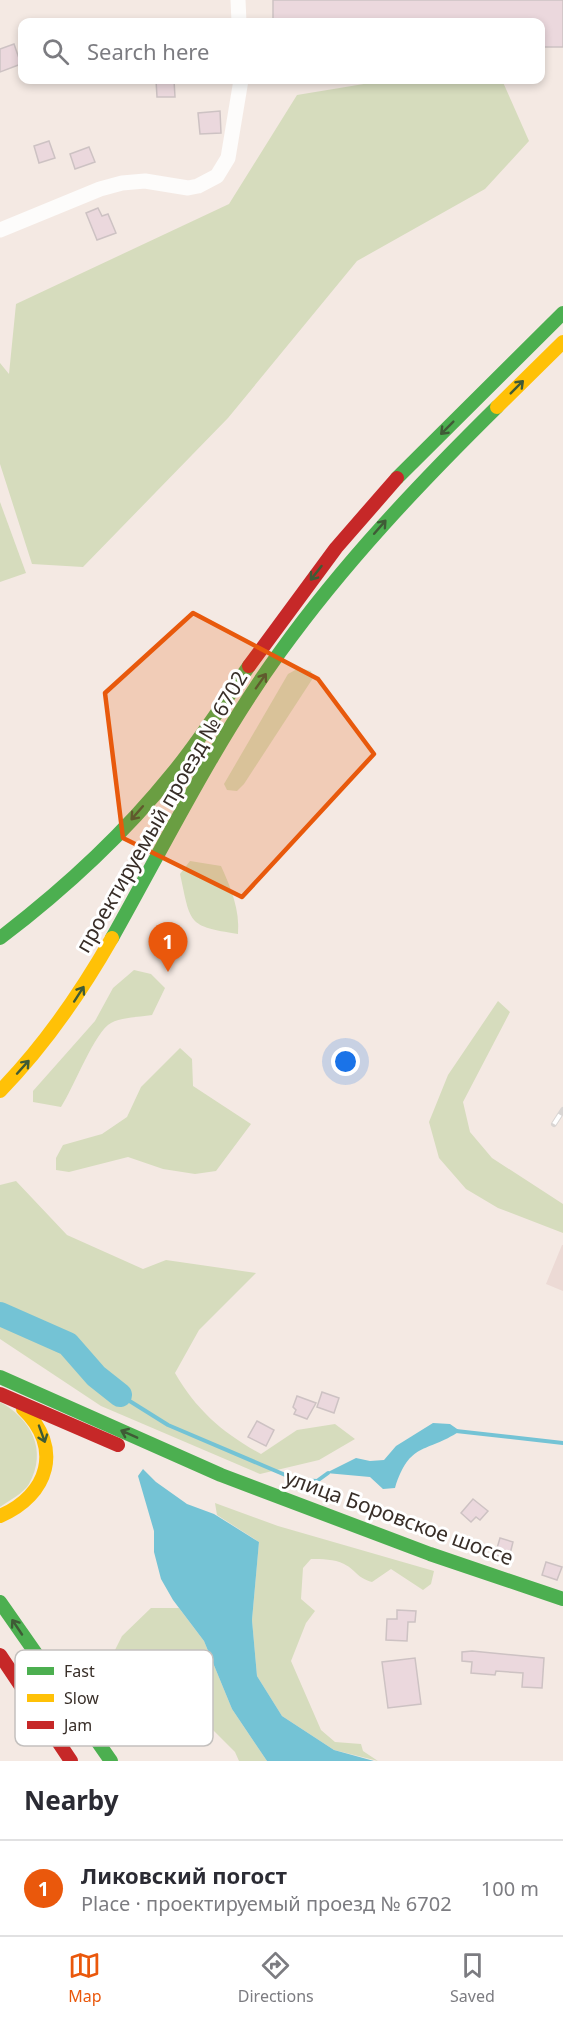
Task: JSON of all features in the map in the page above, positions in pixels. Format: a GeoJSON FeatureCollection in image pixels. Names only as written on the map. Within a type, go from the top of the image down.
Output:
{"type":"FeatureCollection","features":[{"type":"Feature","properties":{"kind":"main road","name":"проектируемый проезд № 6702"},"geometry":{"type":"LineString","coordinates":[[0,938],[78,874],[134,817],[192,748],[268,638],[338,545],[410,464],[563,313]]}},
{"type":"Feature","properties":{"kind":"main road","name":"проектируемый проезд № 6702"},"geometry":{"type":"LineString","coordinates":[[0,1091],[45,1042],[96,968],[246,702],[306,617],[409,494],[563,342]]}},
{"type":"Feature","properties":{"kind":"main road"},"geometry":{"type":"LineString","coordinates":[[0,1377],[221,1474]]}},
{"type":"Feature","properties":{"kind":"main road"},"geometry":{"type":"LineString","coordinates":[[0,1396],[104,1440],[221,1474]]}},
{"type":"Feature","properties":{"kind":"main road"},"geometry":{"type":"LineString","coordinates":[[0,1396],[23,1409],[39,1425],[47,1451],[42,1476],[34,1492],[24,1504],[0,1515]]}},
{"type":"Feature","properties":{"kind":"main road","name":"улица Боровское шоссе"},"geometry":{"type":"LineString","coordinates":[[221,1474],[430,1554],[563,1599]]}},
{"type":"Feature","properties":{"kind":"main road"},"geometry":{"type":"LineString","coordinates":[[0,1602],[34,1650]]}},
{"type":"Feature","properties":{"kind":"main road"},"geometry":{"type":"LineString","coordinates":[[0,1655],[15,1677]]}},
{"type":"Feature","properties":{"kind":"main road"},"geometry":{"type":"LineString","coordinates":[[61,1746],[71,1761]]}},
{"type":"Feature","properties":{"kind":"main road"},"geometry":{"type":"LineString","coordinates":[[101,1746],[111,1761]]}},
{"type":"Feature","properties":{"kind":"street"},"geometry":{"type":"LineString","coordinates":[[238,0],[239,18]]}},
{"type":"Feature","properties":{"kind":"street"},"geometry":{"type":"LineString","coordinates":[[0,230],[122,183],[156,182],[188,188],[208,182],[217,176],[228,158],[240,84]]}},
{"type":"Feature","properties":{"kind":"highlighted area"},"geometry":{"type":"Polygon","coordinates":[[[193,613],[318,679],[374,754],[242,897],[123,838],[105,693],[193,613]]]}},
{"type":"Feature","properties":{"kind":"shaded area"},"geometry":{"type":"Polygon","coordinates":[[[563,1245],[563,1291],[546,1284],[563,1245]]]}},
{"type":"Feature","properties":{"kind":"green space"},"geometry":{"type":"Polygon","coordinates":[[[364,84],[504,84],[529,141],[485,189],[357,261],[228,418],[83,567],[32,564],[0,464],[0,363],[9,374],[16,304],[229,204],[297,95],[364,84]]]}},
{"type":"Feature","properties":{"kind":"green space"},"geometry":{"type":"Polygon","coordinates":[[[0,502],[26,573],[0,582],[0,502]]]}},
{"type":"Feature","properties":{"kind":"green space"},"geometry":{"type":"Polygon","coordinates":[[[299,668],[311,671],[313,678],[244,784],[237,791],[227,790],[224,784],[288,674],[299,668]]]}},
{"type":"Feature","properties":{"kind":"green space"},"geometry":{"type":"Polygon","coordinates":[[[190,861],[221,866],[236,908],[238,934],[209,928],[194,920],[180,874],[190,861]]]}},
{"type":"Feature","properties":{"kind":"green space"},"geometry":{"type":"Polygon","coordinates":[[[134,970],[151,974],[165,988],[152,1015],[120,1020],[105,1028],[61,1107],[33,1102],[33,1091],[95,1021],[113,988],[134,970]]]}},
{"type":"Feature","properties":{"kind":"green space"},"geometry":{"type":"Polygon","coordinates":[[[498,1001],[510,1012],[463,1102],[470,1132],[492,1158],[563,1204],[563,1233],[498,1208],[466,1189],[439,1158],[429,1122],[448,1075],[498,1001]]]}},
{"type":"Feature","properties":{"kind":"green space"},"geometry":{"type":"Polygon","coordinates":[[[180,1048],[192,1059],[193,1086],[251,1124],[216,1171],[195,1174],[163,1169],[128,1157],[69,1172],[56,1170],[56,1158],[63,1145],[102,1134],[127,1117],[141,1087],[180,1048]]]}},
{"type":"Feature","properties":{"kind":"green space"},"geometry":{"type":"Polygon","coordinates":[[[16,1181],[67,1235],[143,1269],[166,1260],[256,1273],[199,1330],[175,1373],[183,1387],[212,1420],[261,1454],[297,1430],[335,1424],[355,1439],[319,1460],[260,1474],[101,1406],[0,1339],[0,1185],[16,1181]]]}},
{"type":"Feature","properties":{"kind":"green space"},"geometry":{"type":"Polygon","coordinates":[[[0,1402],[11,1409],[28,1426],[36,1448],[37,1459],[27,1487],[0,1507],[0,1402]]]}},
{"type":"Feature","properties":{"kind":"green space"},"geometry":{"type":"Polygon","coordinates":[[[215,1503],[278,1526],[434,1571],[431,1584],[423,1590],[391,1569],[372,1582],[344,1564],[332,1560],[311,1559],[303,1568],[301,1599],[315,1611],[306,1623],[291,1661],[321,1730],[335,1742],[361,1744],[363,1751],[378,1761],[334,1750],[282,1716],[257,1676],[252,1620],[259,1542],[217,1515],[215,1503]]]}},
{"type":"Feature","properties":{"kind":"green space"},"geometry":{"type":"Polygon","coordinates":[[[151,1608],[179,1608],[204,1641],[208,1650],[115,1650],[122,1636],[151,1608]]]}},
{"type":"Feature","properties":{"kind":"green space"},"geometry":{"type":"Polygon","coordinates":[[[213,1663],[232,1709],[267,1761],[239,1761],[235,1752],[213,1730],[213,1663]]]}},
{"type":"Feature","properties":{"kind":"water"},"geometry":{"type":"Polygon","coordinates":[[[433,1423],[450,1424],[460,1431],[413,1455],[401,1473],[395,1488],[383,1489],[370,1477],[326,1473],[356,1458],[370,1461],[384,1460],[396,1446],[433,1423]]]}},
{"type":"Feature","properties":{"kind":"water"},"geometry":{"type":"Polygon","coordinates":[[[143,1469],[156,1482],[187,1504],[214,1514],[259,1542],[252,1620],[257,1676],[282,1716],[334,1750],[374,1761],[267,1761],[232,1709],[213,1663],[213,1650],[208,1650],[204,1641],[173,1600],[161,1579],[154,1552],[154,1531],[138,1476],[143,1469]]]}},
{"type":"Feature","properties":{"kind":"building"},"geometry":{"type":"Polygon","coordinates":[[[273,0],[563,0],[563,47],[545,47],[545,18],[273,18],[273,0]]]}},
{"type":"Feature","properties":{"kind":"building"},"geometry":{"type":"Polygon","coordinates":[[[14,44],[18,55],[18,65],[0,72],[0,49],[14,44]]]}},
{"type":"Feature","properties":{"kind":"building"},"geometry":{"type":"Polygon","coordinates":[[[156,84],[174,84],[175,97],[157,97],[156,84]]]}},
{"type":"Feature","properties":{"kind":"building"},"geometry":{"type":"Polygon","coordinates":[[[220,111],[221,133],[200,134],[198,113],[220,111]]]}},
{"type":"Feature","properties":{"kind":"building"},"geometry":{"type":"Polygon","coordinates":[[[49,141],[55,158],[39,163],[34,146],[49,141]]]}},
{"type":"Feature","properties":{"kind":"building"},"geometry":{"type":"Polygon","coordinates":[[[89,147],[95,162],[75,169],[70,154],[89,147]]]}},
{"type":"Feature","properties":{"kind":"building"},"geometry":{"type":"Polygon","coordinates":[[[98,208],[102,216],[108,214],[116,233],[97,240],[86,213],[98,208]]]}},
{"type":"Feature","properties":{"kind":"building"},"geometry":{"type":"Polygon","coordinates":[[[322,1392],[339,1398],[334,1413],[317,1407],[322,1392]]]}},
{"type":"Feature","properties":{"kind":"building"},"geometry":{"type":"Polygon","coordinates":[[[297,1396],[316,1403],[307,1419],[294,1414],[296,1410],[293,1407],[297,1396]]]}},
{"type":"Feature","properties":{"kind":"building"},"geometry":{"type":"Polygon","coordinates":[[[257,1421],[274,1430],[266,1446],[248,1437],[257,1421]]]}},
{"type":"Feature","properties":{"kind":"building"},"geometry":{"type":"Polygon","coordinates":[[[473,1499],[488,1511],[480,1520],[476,1517],[471,1522],[461,1513],[473,1499]]]}},
{"type":"Feature","properties":{"kind":"building"},"geometry":{"type":"Polygon","coordinates":[[[500,1538],[513,1542],[509,1558],[495,1555],[500,1538]]]}},
{"type":"Feature","properties":{"kind":"building"},"geometry":{"type":"Polygon","coordinates":[[[546,1562],[562,1567],[557,1580],[542,1575],[546,1562]]]}},
{"type":"Feature","properties":{"kind":"building"},"geometry":{"type":"Polygon","coordinates":[[[397,1610],[416,1611],[415,1622],[408,1622],[407,1641],[386,1640],[387,1619],[397,1619],[397,1610]]]}},
{"type":"Feature","properties":{"kind":"building"},"geometry":{"type":"Polygon","coordinates":[[[462,1652],[544,1658],[542,1688],[522,1687],[523,1673],[496,1671],[495,1675],[471,1673],[472,1662],[462,1661],[462,1652]]]}},
{"type":"Feature","properties":{"kind":"building"},"geometry":{"type":"Polygon","coordinates":[[[415,1658],[421,1704],[388,1708],[382,1662],[415,1658]]]}},
{"type":"Feature","properties":{"kind":"waterway"},"geometry":{"type":"LineString","coordinates":[[0,1314],[68,1344],[96,1376],[120,1395]]}},
{"type":"Feature","properties":{"kind":"waterway"},"geometry":{"type":"LineString","coordinates":[[120,1395],[168,1425],[297,1480],[317,1481],[328,1473]]}},
{"type":"Feature","properties":{"kind":"waterway"},"geometry":{"type":"LineString","coordinates":[[456,1431],[563,1443]]}},
{"type":"Feature","properties":{"kind":"railway"},"geometry":{"type":"LineString","coordinates":[[554,1124],[563,1110]]}},
{"type":"Feature","properties":{"kind":"traffic: fast"},"geometry":{"type":"LineString","coordinates":[[397,478],[563,313]]}},
{"type":"Feature","properties":{"kind":"traffic: fast"},"geometry":{"type":"LineString","coordinates":[[112,938],[234,721],[280,652],[304,619],[383,525],[497,407]]}},
{"type":"Feature","properties":{"kind":"traffic: fast"},"geometry":{"type":"LineString","coordinates":[[0,938],[69,881],[133,819],[182,761],[249,666]]}},
{"type":"Feature","properties":{"kind":"traffic: fast"},"geometry":{"type":"LineString","coordinates":[[0,1377],[221,1475],[430,1554],[563,1599]]}},
{"type":"Feature","properties":{"kind":"traffic: fast"},"geometry":{"type":"LineString","coordinates":[[0,1602],[34,1650]]}},
{"type":"Feature","properties":{"kind":"traffic: fast"},"geometry":{"type":"LineString","coordinates":[[101,1746],[111,1761]]}},
{"type":"Feature","properties":{"kind":"traffic: slow"},"geometry":{"type":"LineString","coordinates":[[497,407],[563,342]]}},
{"type":"Feature","properties":{"kind":"traffic: slow"},"geometry":{"type":"LineString","coordinates":[[0,1091],[32,1056],[61,1018],[112,938]]}},
{"type":"Feature","properties":{"kind":"traffic: slow"},"geometry":{"type":"LineString","coordinates":[[0,1516],[17,1507],[30,1496],[45,1469],[46,1454],[43,1439],[36,1424],[23,1409]]}},
{"type":"Feature","properties":{"kind":"traffic: jam"},"geometry":{"type":"LineString","coordinates":[[249,666],[336,548],[397,478]]}},
{"type":"Feature","properties":{"kind":"traffic: jam"},"geometry":{"type":"LineString","coordinates":[[0,1394],[118,1445]]}},
{"type":"Feature","properties":{"kind":"traffic: jam"},"geometry":{"type":"LineString","coordinates":[[0,1655],[15,1677]]}},
{"type":"Feature","properties":{"kind":"traffic: jam"},"geometry":{"type":"LineString","coordinates":[[61,1746],[71,1761]]}},
{"type":"Feature","properties":{"kind":"place","name":"Ликовский погост"},"geometry":{"type":"Point","coordinates":[168,972]}}]}
